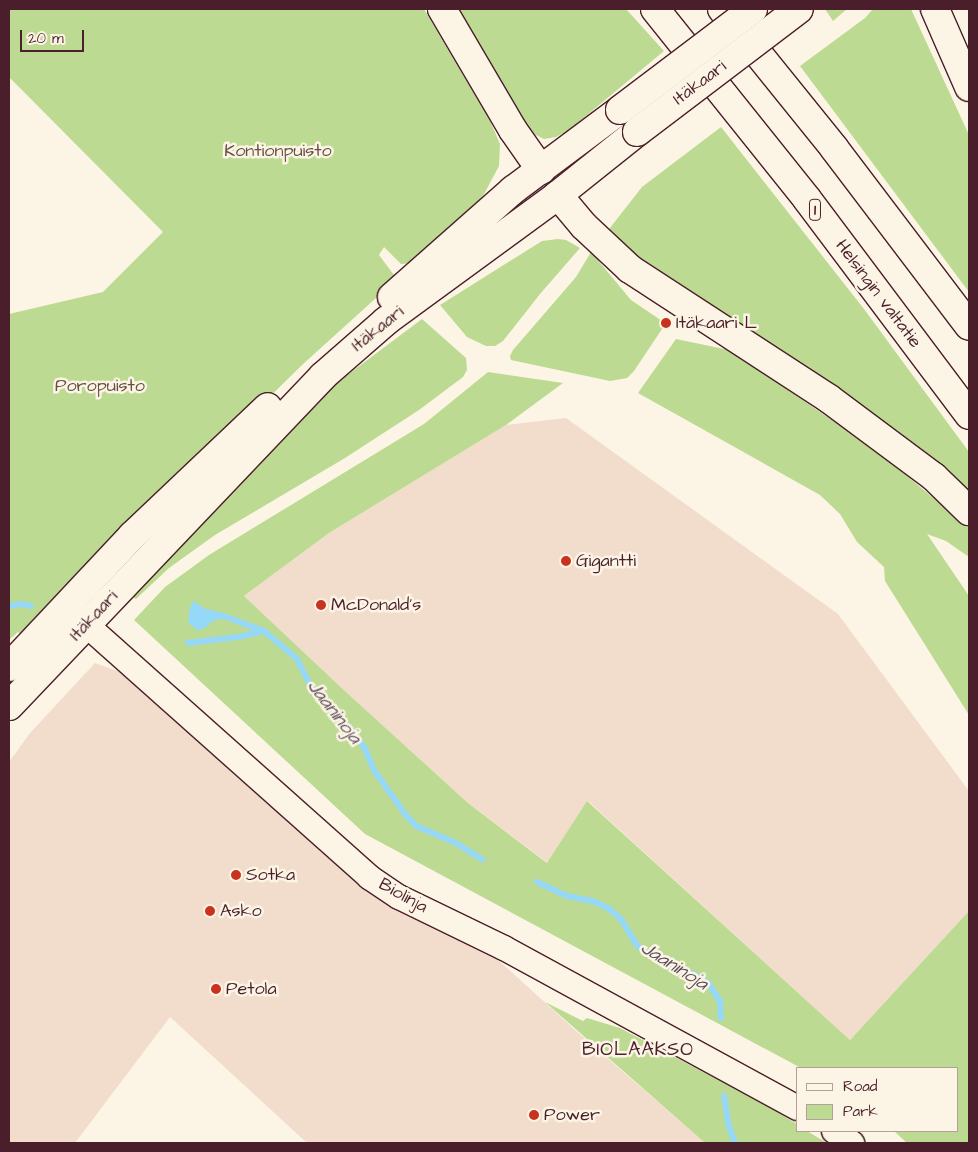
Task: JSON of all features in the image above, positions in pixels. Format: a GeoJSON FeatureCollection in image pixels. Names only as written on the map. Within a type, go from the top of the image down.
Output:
{"type":"FeatureCollection","features":[{"type":"Feature","properties":{"kind":"main road"},"geometry":{"type":"LineString","coordinates":[[442,9],[513,130],[558,195],[584,226],[630,269],[748,344],[842,409],[934,477],[969,511]]}},
{"type":"Feature","properties":{"kind":"main road","name":"Helsingin valtatie"},"geometry":{"type":"LineString","coordinates":[[654,9],[807,199],[969,415]]}},
{"type":"Feature","properties":{"kind":"main road"},"geometry":{"type":"LineString","coordinates":[[722,9],[834,148],[969,326]]}},
{"type":"Feature","properties":{"kind":"main road","name":"Itäkaari"},"geometry":{"type":"LineString","coordinates":[[9,667],[64,606],[164,504],[257,416],[513,190],[753,9]]}},
{"type":"Feature","properties":{"kind":"main road","name":"Itäkaari"},"geometry":{"type":"LineString","coordinates":[[9,706],[86,626],[151,554],[323,376],[386,321],[558,195],[637,132],[799,9]]}},
{"type":"Feature","properties":{"kind":"main road"},"geometry":{"type":"LineString","coordinates":[[935,9],[969,87]]}},
{"type":"Feature","properties":{"kind":"street","name":"Biolinja"},"geometry":{"type":"LineString","coordinates":[[64,606],[368,877],[399,897],[504,948],[796,1107]]}},
{"type":"Feature","properties":{"kind":"street"},"geometry":{"type":"LineString","coordinates":[[836,1132],[852,1143]]}},
{"type":"Feature","properties":{"kind":"shaded area"},"geometry":{"type":"Polygon","coordinates":[[[566,418],[838,614],[969,791],[969,911],[850,1040],[588,801],[548,863],[468,803],[244,596],[329,533],[506,425],[566,418]]]}},
{"type":"Feature","properties":{"kind":"shaded area"},"geometry":{"type":"Polygon","coordinates":[[[95,663],[126,674],[374,896],[484,947],[574,1029],[705,1143],[307,1143],[170,1017],[75,1143],[9,1143],[9,762],[30,733],[95,663]]]}},
{"type":"Feature","properties":{"kind":"green space"},"geometry":{"type":"Polygon","coordinates":[[[9,9],[424,9],[490,121],[500,144],[499,166],[483,196],[414,263],[401,264],[384,247],[379,255],[397,279],[302,365],[25,637],[18,632],[9,640],[9,314],[103,292],[163,232],[9,77],[9,9]]]}},
{"type":"Feature","properties":{"kind":"green space"},"geometry":{"type":"Polygon","coordinates":[[[457,9],[626,9],[664,51],[569,130],[556,137],[544,139],[528,131],[457,9]]]}},
{"type":"Feature","properties":{"kind":"green space"},"geometry":{"type":"Polygon","coordinates":[[[825,9],[847,9],[833,21],[825,9]]]}},
{"type":"Feature","properties":{"kind":"green space"},"geometry":{"type":"Polygon","coordinates":[[[873,9],[911,9],[969,135],[969,292],[800,66],[865,18],[873,9]]]}},
{"type":"Feature","properties":{"kind":"green space"},"geometry":{"type":"Polygon","coordinates":[[[721,127],[864,309],[969,452],[969,498],[638,261],[606,233],[642,187],[721,127]]]}},
{"type":"Feature","properties":{"kind":"green space"},"geometry":{"type":"Polygon","coordinates":[[[566,240],[580,248],[503,341],[495,346],[486,346],[467,337],[440,305],[542,241],[566,240]]]}},
{"type":"Feature","properties":{"kind":"green space"},"geometry":{"type":"Polygon","coordinates":[[[591,252],[631,300],[662,321],[662,329],[634,371],[627,378],[610,381],[511,360],[510,356],[513,350],[576,277],[591,252]]]}},
{"type":"Feature","properties":{"kind":"green space"},"geometry":{"type":"Polygon","coordinates":[[[422,319],[466,358],[467,370],[463,377],[419,410],[345,458],[215,535],[169,568],[136,599],[131,596],[326,391],[422,319]]]}},
{"type":"Feature","properties":{"kind":"green space"},"geometry":{"type":"Polygon","coordinates":[[[676,339],[729,350],[876,450],[969,528],[969,557],[946,541],[927,534],[969,596],[969,715],[885,581],[884,567],[857,542],[840,514],[820,495],[638,393],[676,339]]]}},
{"type":"Feature","properties":{"kind":"green space"},"geometry":{"type":"Polygon","coordinates":[[[488,372],[563,383],[506,425],[329,533],[244,596],[468,803],[547,863],[587,801],[850,1040],[969,911],[969,1143],[907,1143],[895,1132],[958,1132],[958,1067],[799,1067],[365,834],[134,620],[165,587],[209,555],[424,424],[488,372]]]}},
{"type":"Feature","properties":{"kind":"green space"},"geometry":{"type":"Polygon","coordinates":[[[545,1002],[583,1021],[587,1018],[620,1028],[769,1107],[796,1123],[796,1132],[809,1132],[827,1143],[705,1143],[545,1002]]]}},
{"type":"Feature","properties":{"kind":"water"},"geometry":{"type":"Polygon","coordinates":[[[194,601],[205,609],[216,611],[228,618],[212,621],[208,626],[198,631],[188,622],[190,607],[194,601]]]}},
{"type":"Feature","properties":{"kind":"waterway","name":"Jaaninoja"},"geometry":{"type":"LineString","coordinates":[[9,606],[21,604],[31,606]]}},
{"type":"Feature","properties":{"kind":"waterway"},"geometry":{"type":"LineString","coordinates":[[221,615],[264,631]]}},
{"type":"Feature","properties":{"kind":"waterway","name":"Jaaninoja"},"geometry":{"type":"LineString","coordinates":[[188,643],[238,637],[264,631],[297,659],[312,688],[327,706],[353,731],[365,749],[374,770],[405,814],[416,826],[456,843],[482,859]]}},
{"type":"Feature","properties":{"kind":"waterway","name":"Jaaninoja"},"geometry":{"type":"LineString","coordinates":[[537,882],[567,896],[593,901],[608,908],[621,919],[636,944],[647,954],[697,976],[708,983],[720,1001],[721,1018]]}},
{"type":"Feature","properties":{"kind":"waterway","name":"Jaaninoja"},"geometry":{"type":"LineString","coordinates":[[724,1096],[729,1126],[735,1143]]}},
{"type":"Feature","properties":{"kind":"place","name":"Itäkaari L"},"geometry":{"type":"Point","coordinates":[666,323]}},
{"type":"Feature","properties":{"kind":"place","name":"Gigantti"},"geometry":{"type":"Point","coordinates":[566,561]}},
{"type":"Feature","properties":{"kind":"place","name":"McDonald's"},"geometry":{"type":"Point","coordinates":[321,605]}},
{"type":"Feature","properties":{"kind":"place","name":"Sotka"},"geometry":{"type":"Point","coordinates":[236,875]}},
{"type":"Feature","properties":{"kind":"place","name":"Asko"},"geometry":{"type":"Point","coordinates":[210,911]}},
{"type":"Feature","properties":{"kind":"place","name":"Petola"},"geometry":{"type":"Point","coordinates":[216,989]}},
{"type":"Feature","properties":{"kind":"place","name":"Power"},"geometry":{"type":"Point","coordinates":[534,1115]}},
{"type":"Feature","properties":{"kind":"district","name":"BIOLAAKSO"},"geometry":{"type":"Point","coordinates":[638,1050]}},
{"type":"Feature","properties":{"kind":"park label","name":"Kontionpuisto"},"geometry":{"type":"Point","coordinates":[278,151]}},
{"type":"Feature","properties":{"kind":"park label","name":"Poropuisto"},"geometry":{"type":"Point","coordinates":[100,386]}}]}
